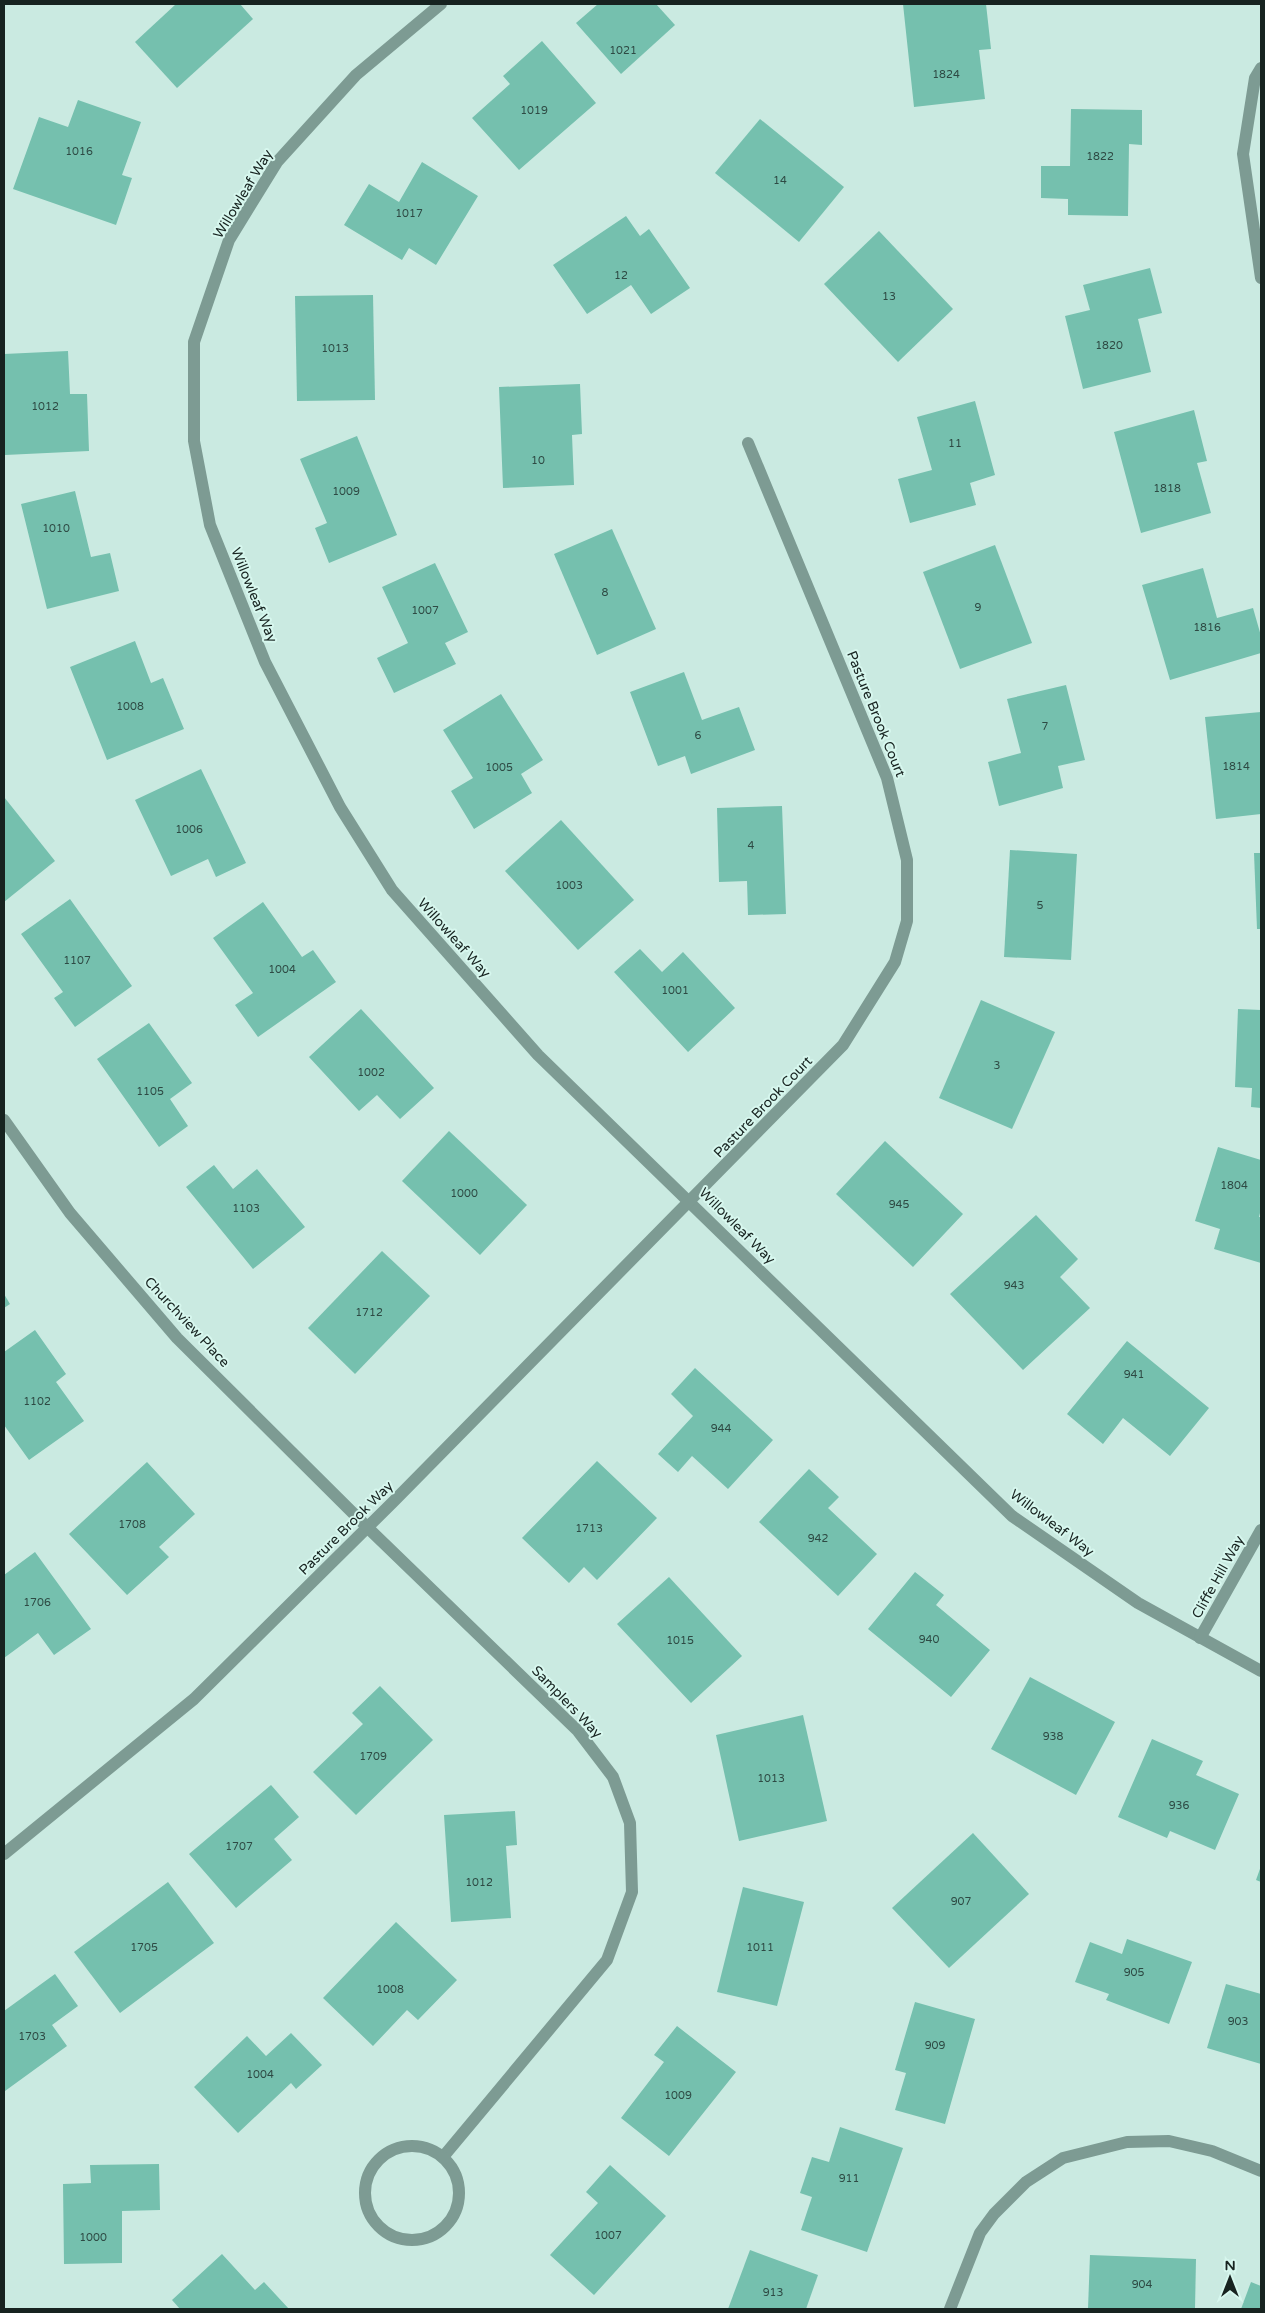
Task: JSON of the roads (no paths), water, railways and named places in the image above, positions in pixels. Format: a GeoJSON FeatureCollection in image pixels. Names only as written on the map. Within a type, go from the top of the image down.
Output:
{"type":"FeatureCollection","features":[{"type":"Feature","properties":{"kind":"street","name":"Willowleaf Way"},"geometry":{"type":"LineString","coordinates":[[441,4],[356,75],[277,162],[229,240],[194,342],[194,441],[210,525],[265,662],[340,807],[392,890],[538,1055],[1012,1516],[1138,1604],[1261,1671]]}},
{"type":"Feature","properties":{"kind":"street"},"geometry":{"type":"LineString","coordinates":[[1261,68],[1255,78],[1243,154],[1261,278]]}},
{"type":"Feature","properties":{"kind":"street","name":"Pasture Brook Court"},"geometry":{"type":"LineString","coordinates":[[691,1202],[843,1046],[895,962],[907,921],[907,860],[888,778],[748,444]]}},
{"type":"Feature","properties":{"kind":"street","name":"Churchview Place"},"geometry":{"type":"LineString","coordinates":[[4,1120],[70,1213],[177,1338],[368,1528]]}},
{"type":"Feature","properties":{"kind":"street","name":"Pasture Brook Way"},"geometry":{"type":"LineString","coordinates":[[4,1854],[194,1699],[368,1528],[691,1202]]}},
{"type":"Feature","properties":{"kind":"street","name":"Samplers Way"},"geometry":{"type":"LineString","coordinates":[[368,1528],[578,1731],[613,1777],[630,1823],[632,1892],[607,1960],[443,2158]]}},
{"type":"Feature","properties":{"kind":"street","name":"Cliffe Hill Way"},"geometry":{"type":"LineString","coordinates":[[1200,1638],[1261,1530]]}},
{"type":"Feature","properties":{"kind":"street"},"geometry":{"type":"LineString","coordinates":[[950,2309],[980,2233],[994,2214],[1026,2182],[1064,2158],[1127,2142],[1169,2141],[1212,2152],[1261,2171]]}},
{"type":"Feature","properties":{"kind":"street"},"geometry":{"type":"LineString","coordinates":[[413,2146],[429,2149],[443,2158],[454,2170],[459,2186],[458,2203],[452,2217],[441,2230],[426,2237],[410,2240],[394,2237],[380,2228],[370,2215],[364,2199],[365,2183],[371,2168],[382,2156],[397,2148],[413,2146]]}}]}
